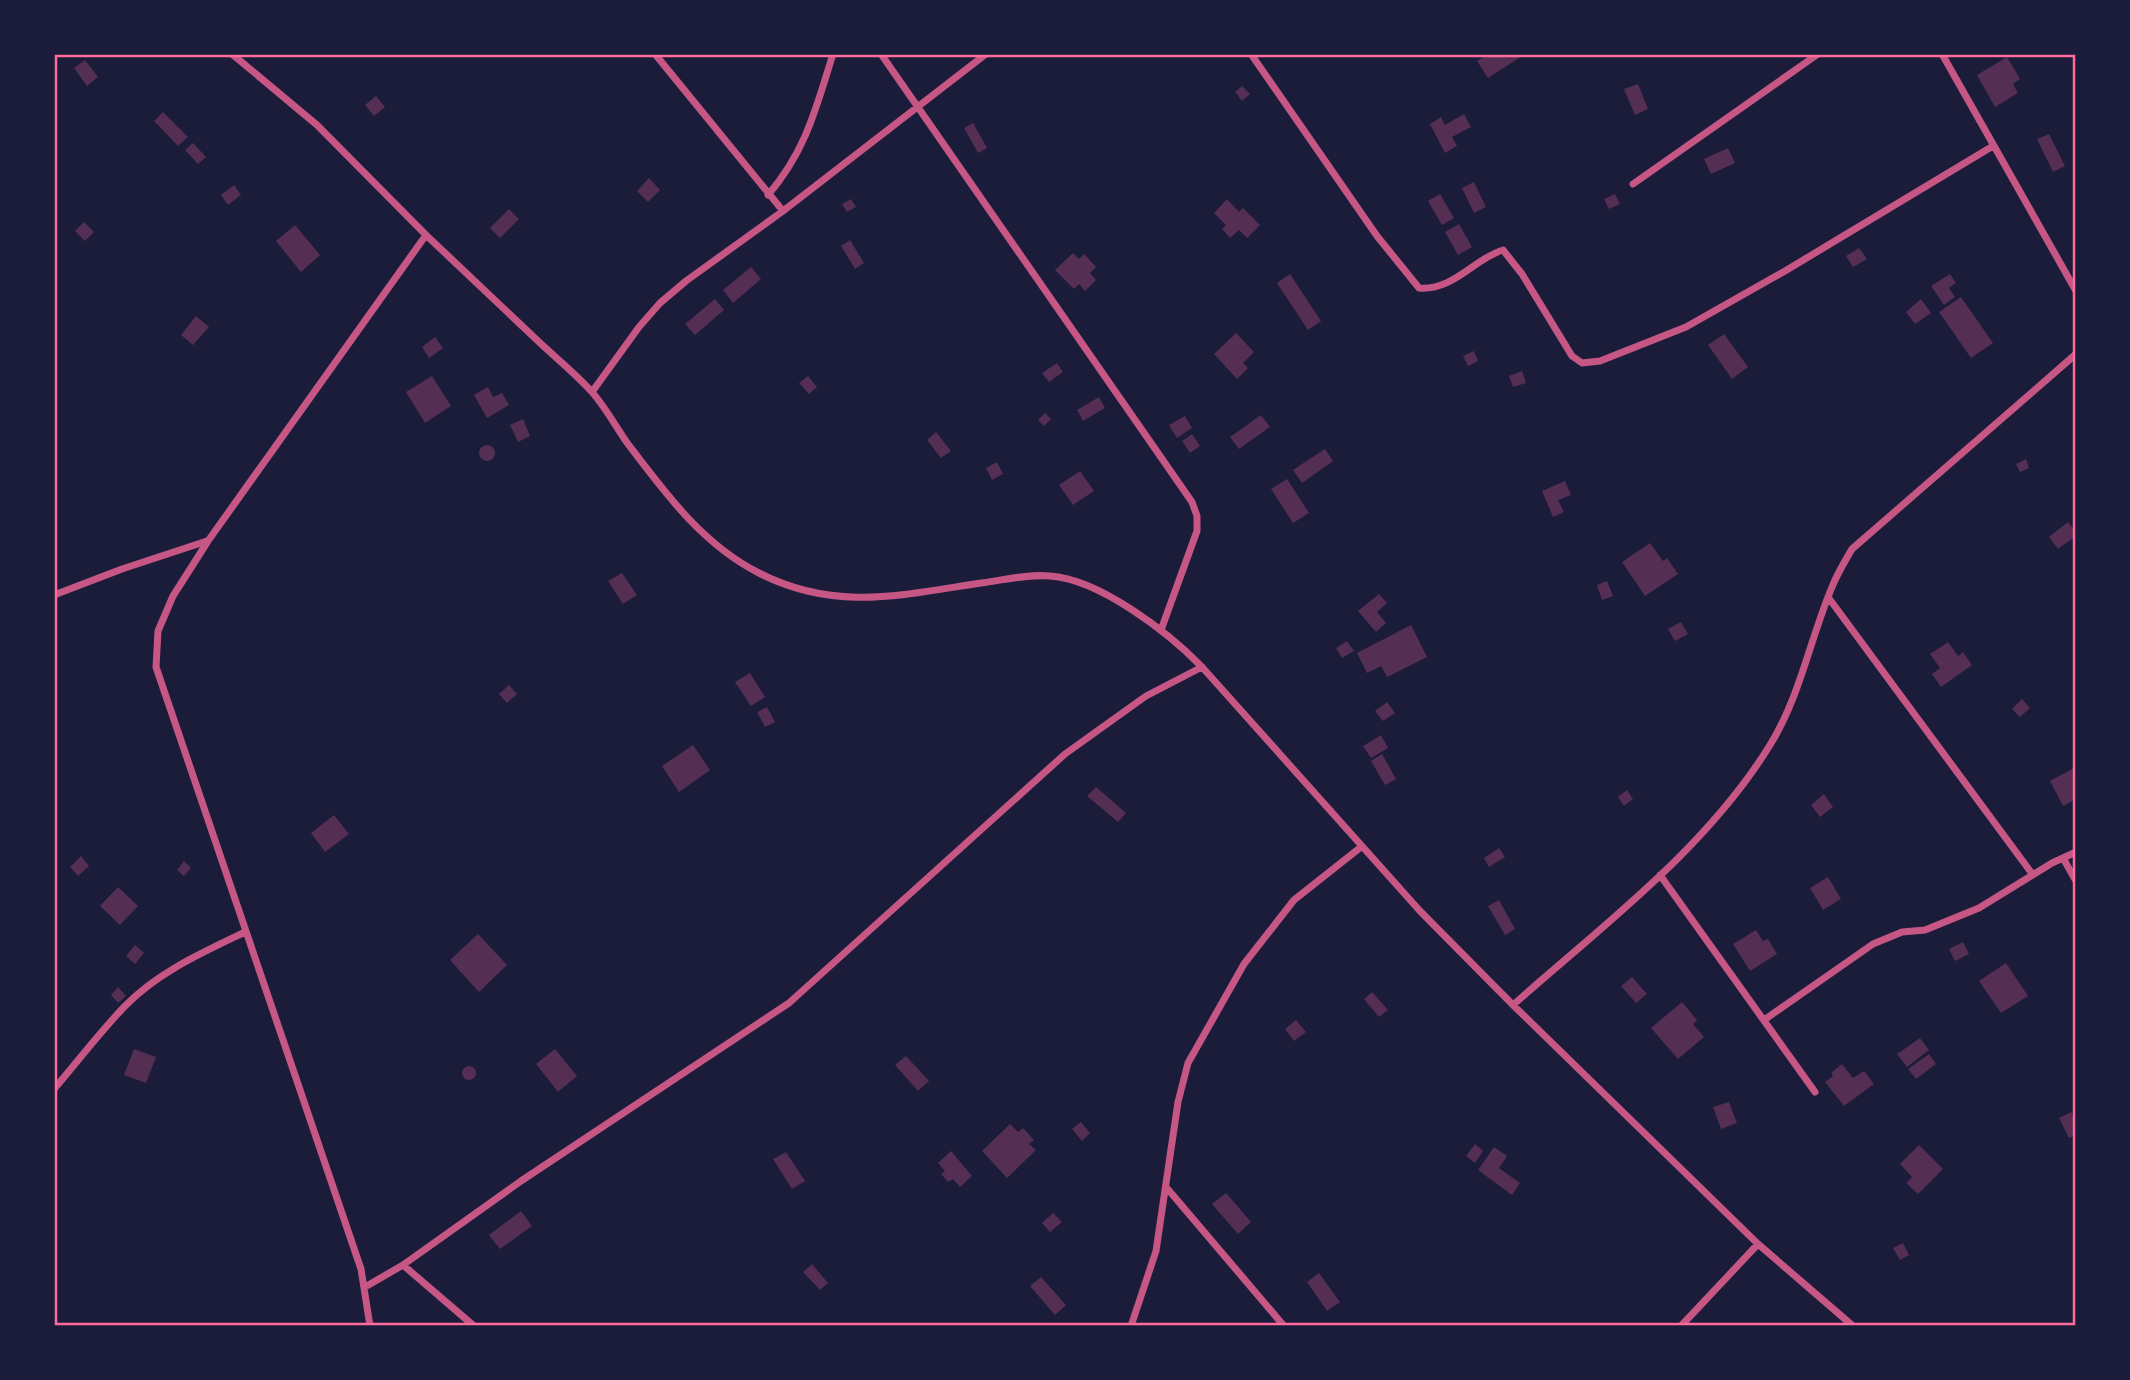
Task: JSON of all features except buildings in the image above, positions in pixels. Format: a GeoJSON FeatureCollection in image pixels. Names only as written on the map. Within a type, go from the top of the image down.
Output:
{"type":"FeatureCollection","features":[{"type":"Feature","properties":{"kind":"street"},"geometry":{"type":"LineString","coordinates":[[232,54],[317,125],[426,235],[592,392],[628,444],[694,525],[724,553],[789,586],[851,598],[882,598],[1019,577],[1049,576],[1067,579],[1114,599],[1161,630],[1202,667],[1361,847],[1513,1005],[1758,1244],[1853,1326]]}},
{"type":"Feature","properties":{"kind":"street"},"geometry":{"type":"LineString","coordinates":[[655,54],[783,211]]}},
{"type":"Feature","properties":{"kind":"street"},"geometry":{"type":"LineString","coordinates":[[768,195],[800,152],[833,54]]}},
{"type":"Feature","properties":{"kind":"street"},"geometry":{"type":"LineString","coordinates":[[881,54],[1192,502],[1197,516],[1197,531],[1161,630]]}},
{"type":"Feature","properties":{"kind":"street"},"geometry":{"type":"LineString","coordinates":[[592,392],[639,327],[660,303],[986,54]]}},
{"type":"Feature","properties":{"kind":"street"},"geometry":{"type":"LineString","coordinates":[[1251,54],[1377,236],[1419,288],[1429,289],[1444,284],[1503,250],[1522,274],[1572,356],[1582,363],[1600,361],[1686,327],[1993,146]]}},
{"type":"Feature","properties":{"kind":"street"},"geometry":{"type":"LineString","coordinates":[[1633,184],[1818,54]]}},
{"type":"Feature","properties":{"kind":"street"},"geometry":{"type":"LineString","coordinates":[[1942,54],[2076,291]]}},
{"type":"Feature","properties":{"kind":"street"},"geometry":{"type":"LineString","coordinates":[[370,1326],[361,1269],[156,667],[158,631],[164,613],[208,541],[426,235]]}},
{"type":"Feature","properties":{"kind":"street"},"geometry":{"type":"LineString","coordinates":[[1513,1005],[1686,852],[1731,803],[1772,743],[1800,682],[1828,597],[1852,549],[2076,354]]}},
{"type":"Feature","properties":{"kind":"street"},"geometry":{"type":"LineString","coordinates":[[54,595],[208,541]]}},
{"type":"Feature","properties":{"kind":"street"},"geometry":{"type":"LineString","coordinates":[[1828,597],[2033,875]]}},
{"type":"Feature","properties":{"kind":"street"},"geometry":{"type":"LineString","coordinates":[[365,1287],[403,1265],[521,1181],[789,1003],[1065,754],[1146,696],[1202,667]]}},
{"type":"Feature","properties":{"kind":"street"},"geometry":{"type":"LineString","coordinates":[[1131,1326],[1156,1251],[1178,1102],[1188,1063],[1244,964],[1294,900],[1361,847]]}},
{"type":"Feature","properties":{"kind":"street"},"geometry":{"type":"LineString","coordinates":[[1764,1020],[1873,944],[1902,932],[1925,930],[1979,908],[2076,852]]}},
{"type":"Feature","properties":{"kind":"street"},"geometry":{"type":"LineString","coordinates":[[2063,858],[2076,881]]}},
{"type":"Feature","properties":{"kind":"street"},"geometry":{"type":"LineString","coordinates":[[1660,875],[1815,1092]]}},
{"type":"Feature","properties":{"kind":"street"},"geometry":{"type":"LineString","coordinates":[[54,1089],[126,1005],[157,979],[245,932]]}},
{"type":"Feature","properties":{"kind":"street"},"geometry":{"type":"LineString","coordinates":[[1166,1187],[1284,1326]]}},
{"type":"Feature","properties":{"kind":"street"},"geometry":{"type":"LineString","coordinates":[[1681,1326],[1758,1244]]}},
{"type":"Feature","properties":{"kind":"street"},"geometry":{"type":"LineString","coordinates":[[403,1265],[474,1326]]}}]}
